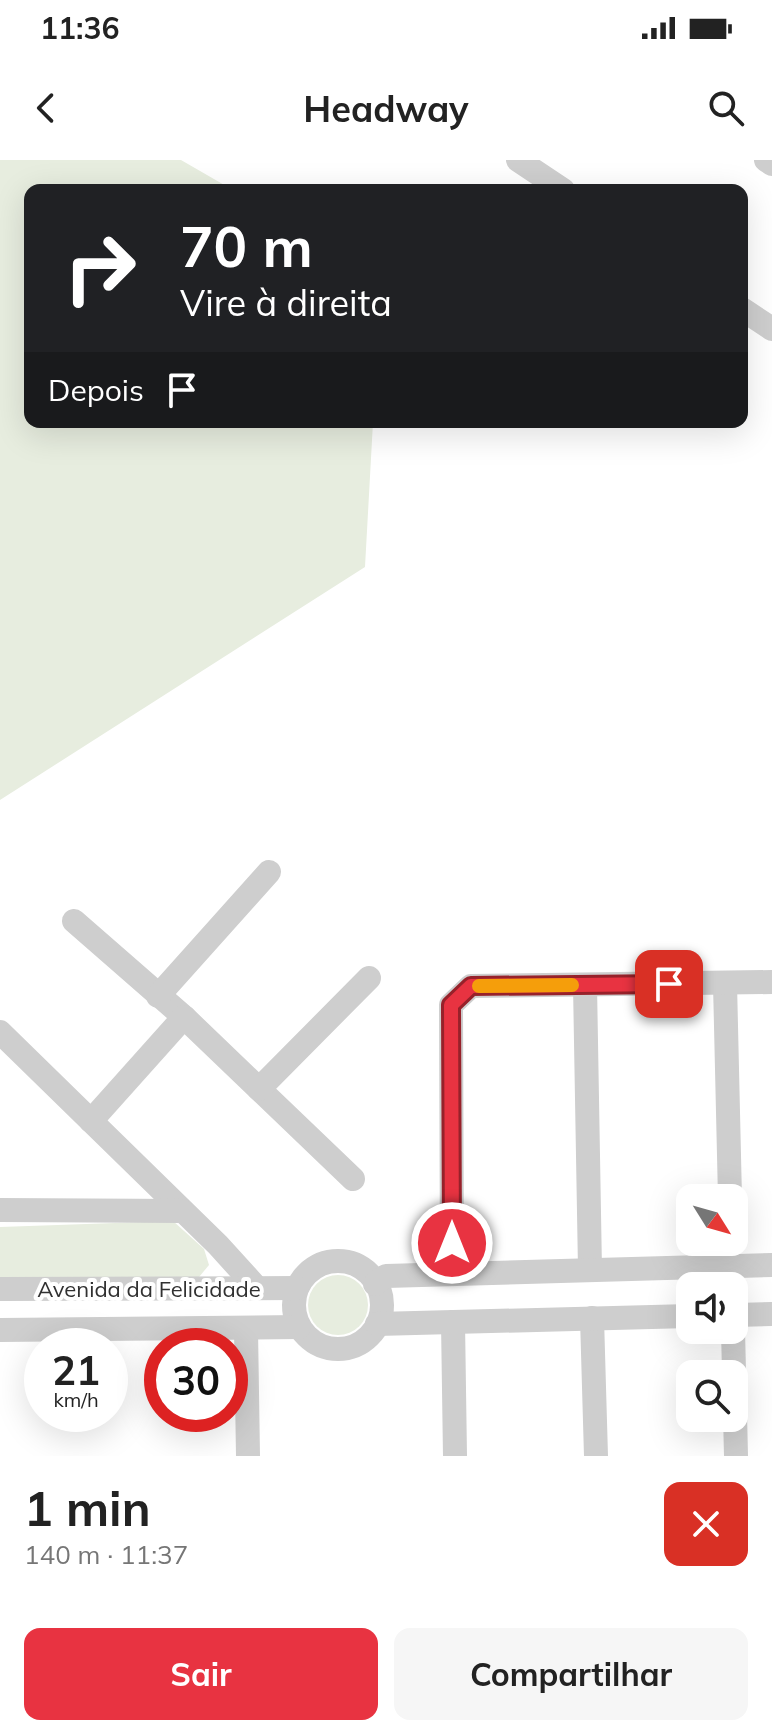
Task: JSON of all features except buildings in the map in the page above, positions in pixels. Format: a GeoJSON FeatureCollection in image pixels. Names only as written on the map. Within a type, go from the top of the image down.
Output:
{"type":"FeatureCollection","features":[{"type":"Feature","properties":{"kind":"street"},"geometry":{"type":"LineString","coordinates":[[518,160],[554,184]]}},
{"type":"Feature","properties":{"kind":"street"},"geometry":{"type":"LineString","coordinates":[[766,160],[772,164]]}},
{"type":"Feature","properties":{"kind":"street"},"geometry":{"type":"LineString","coordinates":[[748,313],[772,329]]}},
{"type":"Feature","properties":{"kind":"street"},"geometry":{"type":"LineString","coordinates":[[158,996],[269,872]]}},
{"type":"Feature","properties":{"kind":"street"},"geometry":{"type":"LineString","coordinates":[[74,921],[184,1017],[353,1179]]}},
{"type":"Feature","properties":{"kind":"street"},"geometry":{"type":"LineString","coordinates":[[259,1089],[369,978]]}},
{"type":"Feature","properties":{"kind":"street"},"geometry":{"type":"LineString","coordinates":[[452,1273],[451,1005],[471,986],[772,982]]}},
{"type":"Feature","properties":{"kind":"street"},"geometry":{"type":"LineString","coordinates":[[725,983],[730,1184]]}},
{"type":"Feature","properties":{"kind":"street"},"geometry":{"type":"LineString","coordinates":[[585,985],[590,1269]]}},
{"type":"Feature","properties":{"kind":"street"},"geometry":{"type":"LineString","coordinates":[[91,1121],[184,1017]]}},
{"type":"Feature","properties":{"kind":"street"},"geometry":{"type":"LineString","coordinates":[[0,1032],[257,1288]]}},
{"type":"Feature","properties":{"kind":"street"},"geometry":{"type":"LineString","coordinates":[[0,1210],[182,1211]]}},
{"type":"Feature","properties":{"kind":"street"},"geometry":{"type":"LineString","coordinates":[[375,1284],[386,1276],[590,1269],[713,1256]]}},
{"type":"Feature","properties":{"kind":"street"},"geometry":{"type":"LineString","coordinates":[[739,1256],[772,1265]]}},
{"type":"Feature","properties":{"kind":"street"},"geometry":{"type":"LineString","coordinates":[[297,1288],[317,1266],[331,1262],[359,1267],[375,1284],[382,1303],[377,1324],[363,1341],[335,1349],[321,1346],[299,1327]]}},
{"type":"Feature","properties":{"kind":"street","name":"Avenida da Felicidade"},"geometry":{"type":"LineString","coordinates":[[0,1289],[297,1288],[294,1301],[299,1327],[248,1329]]}},
{"type":"Feature","properties":{"kind":"street"},"geometry":{"type":"LineString","coordinates":[[748,1315],[772,1314]]}},
{"type":"Feature","properties":{"kind":"street"},"geometry":{"type":"LineString","coordinates":[[377,1324],[676,1316]]}},
{"type":"Feature","properties":{"kind":"street"},"geometry":{"type":"LineString","coordinates":[[592,1318],[596,1456]]}},
{"type":"Feature","properties":{"kind":"street"},"geometry":{"type":"LineString","coordinates":[[453,1322],[455,1456]]}},
{"type":"Feature","properties":{"kind":"street","name":"Avenida da Felicidade"},"geometry":{"type":"LineString","coordinates":[[0,1330],[144,1329]]}},
{"type":"Feature","properties":{"kind":"street"},"geometry":{"type":"LineString","coordinates":[[733,1344],[736,1456]]}},
{"type":"Feature","properties":{"kind":"street"},"geometry":{"type":"LineString","coordinates":[[248,1432],[248,1456]]}},
{"type":"Feature","properties":{"kind":"shaded area"},"geometry":{"type":"Polygon","coordinates":[[[0,160],[181,160],[223,184],[24,184],[24,428],[373,428],[365,567],[0,800],[0,160]]]}},
{"type":"Feature","properties":{"kind":"shaded area"},"geometry":{"type":"Polygon","coordinates":[[[173,1221],[204,1249],[209,1265],[199,1277],[0,1280],[0,1227],[173,1221]]]}},
{"type":"Feature","properties":{"kind":"shaded area"},"geometry":{"type":"Polygon","coordinates":[[[338,1275],[350,1277],[359,1284],[366,1293],[366,1317],[359,1326],[350,1333],[338,1335],[326,1333],[317,1326],[310,1317],[308,1305],[310,1293],[317,1284],[326,1277],[338,1275]]]}},
{"type":"Feature","properties":{"kind":"slow traffic"},"geometry":{"type":"LineString","coordinates":[[479,986],[572,985]]}},
{"type":"Feature","properties":{"kind":"route"},"geometry":{"type":"LineString","coordinates":[[452,1243],[451,1005],[471,986],[669,984]]}}]}
